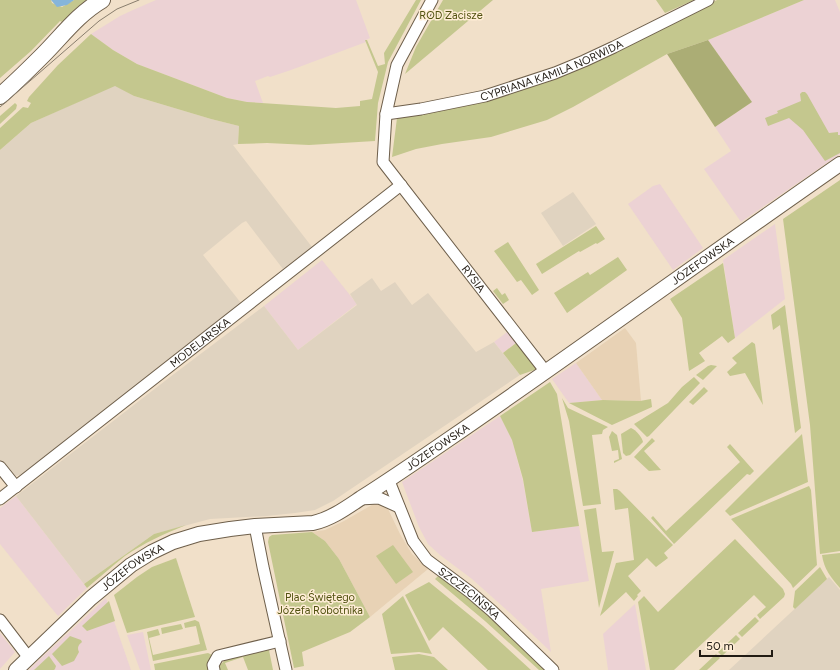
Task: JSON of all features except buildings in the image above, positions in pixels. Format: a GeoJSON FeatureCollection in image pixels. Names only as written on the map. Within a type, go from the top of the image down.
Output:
{"type":"FeatureCollection","features":[{"type":"Feature","properties":{"kind":"main road"},"geometry":{"type":"LineString","coordinates":[[0,96],[42,56],[78,18],[102,0]]}},
{"type":"Feature","properties":{"kind":"street","name":"RYSIA"},"geometry":{"type":"LineString","coordinates":[[432,0],[397,65],[386,114],[383,162],[546,372]]}},
{"type":"Feature","properties":{"kind":"street","name":"CYPRIANA KAMILA NORWIDA"},"geometry":{"type":"LineString","coordinates":[[386,114],[421,109],[485,96],[554,73],[614,47],[708,0]]}},
{"type":"Feature","properties":{"kind":"street","name":"JÓZEFOWSKA"},"geometry":{"type":"LineString","coordinates":[[16,670],[92,598],[131,565],[152,552],[173,542],[200,534],[255,526],[321,521],[389,481],[840,164]]}},
{"type":"Feature","properties":{"kind":"street","name":"MODELARSKA"},"geometry":{"type":"LineString","coordinates":[[0,499],[401,185]]}},
{"type":"Feature","properties":{"kind":"street"},"geometry":{"type":"LineString","coordinates":[[0,467],[16,487]]}},
{"type":"Feature","properties":{"kind":"street","name":"SZCZECIŃSKA"},"geometry":{"type":"LineString","coordinates":[[389,481],[413,541],[427,560],[470,592],[492,611],[553,670]]}},
{"type":"Feature","properties":{"kind":"street"},"geometry":{"type":"LineString","coordinates":[[359,499],[379,498],[399,507]]}},
{"type":"Feature","properties":{"kind":"street"},"geometry":{"type":"LineString","coordinates":[[255,526],[286,670]]}},
{"type":"Feature","properties":{"kind":"street"},"geometry":{"type":"LineString","coordinates":[[0,620],[29,658]]}},
{"type":"Feature","properties":{"kind":"street"},"geometry":{"type":"LineString","coordinates":[[214,670],[213,665],[218,656],[280,641]]}},
{"type":"Feature","properties":{"kind":"shaded area"},"geometry":{"type":"Polygon","coordinates":[[[156,0],[356,0],[370,38],[366,40],[366,42],[291,70],[255,81],[263,103],[247,102],[227,98],[137,64],[113,50],[91,34],[120,16],[156,0]]]}},
{"type":"Feature","properties":{"kind":"shaded area"},"geometry":{"type":"Polygon","coordinates":[[[804,0],[835,0],[840,12],[840,154],[741,222],[704,169],[731,151],[715,127],[752,102],[708,40],[804,0]]]}},
{"type":"Feature","properties":{"kind":"shaded area"},"geometry":{"type":"Polygon","coordinates":[[[115,85],[134,96],[239,126],[238,144],[233,145],[312,247],[283,269],[246,221],[242,223],[203,255],[241,303],[23,474],[16,476],[10,475],[0,462],[0,150],[31,123],[115,85]]]}},
{"type":"Feature","properties":{"kind":"shaded area"},"geometry":{"type":"Polygon","coordinates":[[[660,184],[703,248],[673,270],[628,204],[653,186],[660,184]]]}},
{"type":"Feature","properties":{"kind":"shaded area"},"geometry":{"type":"Polygon","coordinates":[[[573,192],[596,224],[563,246],[541,213],[573,192]]]}},
{"type":"Feature","properties":{"kind":"shaded area"},"geometry":{"type":"Polygon","coordinates":[[[775,224],[785,299],[735,338],[723,260],[775,224]]]}},
{"type":"Feature","properties":{"kind":"shaded area"},"geometry":{"type":"Polygon","coordinates":[[[322,260],[357,304],[298,350],[264,306],[322,260]]]}},
{"type":"Feature","properties":{"kind":"shaded area"},"geometry":{"type":"Polygon","coordinates":[[[372,278],[381,291],[395,282],[412,305],[428,293],[476,352],[494,342],[520,375],[333,501],[315,510],[267,516],[210,519],[154,534],[84,584],[16,496],[264,306],[298,350],[357,305],[350,294],[372,278]]]}},
{"type":"Feature","properties":{"kind":"shaded area"},"geometry":{"type":"Polygon","coordinates":[[[625,328],[636,343],[641,401],[602,400],[576,363],[625,328]]]}},
{"type":"Feature","properties":{"kind":"shaded area"},"geometry":{"type":"Polygon","coordinates":[[[507,332],[516,343],[503,353],[494,342],[507,332]]]}},
{"type":"Feature","properties":{"kind":"shaded area"},"geometry":{"type":"Polygon","coordinates":[[[576,363],[602,400],[569,403],[552,379],[576,363]]]}},
{"type":"Feature","properties":{"kind":"shaded area"},"geometry":{"type":"Polygon","coordinates":[[[500,416],[512,440],[523,481],[532,532],[579,526],[589,581],[541,589],[551,652],[472,579],[428,544],[419,527],[402,482],[500,416]]]}},
{"type":"Feature","properties":{"kind":"shaded area"},"geometry":{"type":"Polygon","coordinates":[[[16,496],[87,588],[58,616],[0,544],[0,508],[16,496]]]}},
{"type":"Feature","properties":{"kind":"shaded area"},"geometry":{"type":"Polygon","coordinates":[[[377,502],[388,509],[412,554],[428,569],[370,617],[339,559],[325,541],[312,532],[325,530],[377,502]]]}},
{"type":"Feature","properties":{"kind":"shaded area"},"geometry":{"type":"Polygon","coordinates":[[[829,577],[840,590],[840,670],[729,670],[829,577]]]}},
{"type":"Feature","properties":{"kind":"shaded area"},"geometry":{"type":"Polygon","coordinates":[[[106,598],[131,670],[29,670],[39,660],[106,598]]]}},
{"type":"Feature","properties":{"kind":"shaded area"},"geometry":{"type":"Polygon","coordinates":[[[635,604],[646,670],[608,670],[603,634],[635,604]]]}},
{"type":"Feature","properties":{"kind":"shaded area"},"geometry":{"type":"Polygon","coordinates":[[[143,632],[151,670],[140,670],[127,635],[143,632]]]}},
{"type":"Feature","properties":{"kind":"shaded area"},"geometry":{"type":"Polygon","coordinates":[[[0,633],[15,652],[0,669],[0,633]]]}},
{"type":"Feature","properties":{"kind":"green space"},"geometry":{"type":"Polygon","coordinates":[[[0,0],[51,0],[52,3],[62,7],[74,0],[86,0],[62,22],[60,21],[31,51],[0,78],[0,0]]]}},
{"type":"Feature","properties":{"kind":"green space"},"geometry":{"type":"Polygon","coordinates":[[[416,0],[421,0],[388,62],[378,103],[375,141],[309,145],[267,143],[238,144],[239,126],[134,96],[115,86],[31,123],[0,150],[0,128],[23,107],[28,108],[31,103],[27,101],[29,97],[58,65],[91,34],[113,50],[137,64],[227,98],[247,102],[336,108],[360,106],[360,101],[372,99],[378,72],[365,40],[367,40],[378,66],[385,64],[384,53],[416,0]]]}},
{"type":"Feature","properties":{"kind":"green space","name":"ROD Zacisze"},"geometry":{"type":"Polygon","coordinates":[[[443,0],[493,0],[405,74],[416,47],[443,0]]]}},
{"type":"Feature","properties":{"kind":"green space"},"geometry":{"type":"Polygon","coordinates":[[[656,0],[694,0],[665,13],[656,0]]]}},
{"type":"Feature","properties":{"kind":"green space"},"geometry":{"type":"Polygon","coordinates":[[[717,0],[804,0],[708,40],[667,54],[547,120],[491,137],[416,149],[392,157],[397,118],[485,100],[672,22],[717,0]]]}},
{"type":"Feature","properties":{"kind":"green space"},"geometry":{"type":"Polygon","coordinates":[[[708,40],[752,102],[715,127],[667,54],[708,40]]]}},
{"type":"Feature","properties":{"kind":"green space"},"geometry":{"type":"Polygon","coordinates":[[[802,92],[807,94],[829,133],[838,132],[838,135],[840,135],[840,153],[825,161],[803,130],[789,118],[768,126],[765,118],[778,113],[777,111],[801,101],[800,94],[802,92]]]}},
{"type":"Feature","properties":{"kind":"green space"},"geometry":{"type":"Polygon","coordinates":[[[15,103],[17,105],[16,109],[0,124],[0,116],[15,103]]]}},
{"type":"Feature","properties":{"kind":"green space"},"geometry":{"type":"Polygon","coordinates":[[[840,180],[840,551],[820,554],[810,425],[783,219],[840,180]]]}},
{"type":"Feature","properties":{"kind":"green space"},"geometry":{"type":"Polygon","coordinates":[[[596,226],[605,239],[580,252],[579,251],[542,274],[536,264],[596,226]]]}},
{"type":"Feature","properties":{"kind":"green space"},"geometry":{"type":"Polygon","coordinates":[[[508,242],[539,290],[532,295],[521,280],[517,282],[494,251],[508,242]]]}},
{"type":"Feature","properties":{"kind":"green space"},"geometry":{"type":"Polygon","coordinates":[[[618,257],[627,270],[567,313],[554,293],[588,272],[590,275],[618,257]]]}},
{"type":"Feature","properties":{"kind":"green space"},"geometry":{"type":"Polygon","coordinates":[[[723,263],[735,338],[728,343],[722,336],[699,353],[705,361],[689,371],[682,318],[670,299],[723,263]]]}},
{"type":"Feature","properties":{"kind":"green space"},"geometry":{"type":"Polygon","coordinates":[[[497,288],[502,295],[505,293],[509,300],[503,304],[493,291],[497,288]]]}},
{"type":"Feature","properties":{"kind":"green space"},"geometry":{"type":"Polygon","coordinates":[[[785,305],[801,428],[795,433],[780,325],[773,330],[771,315],[785,305]]]}},
{"type":"Feature","properties":{"kind":"green space"},"geometry":{"type":"Polygon","coordinates":[[[752,342],[755,344],[763,405],[745,373],[730,376],[727,372],[737,363],[732,358],[752,342]]]}},
{"type":"Feature","properties":{"kind":"green space"},"geometry":{"type":"Polygon","coordinates":[[[516,343],[537,369],[520,375],[503,353],[516,343]]]}},
{"type":"Feature","properties":{"kind":"green space"},"geometry":{"type":"Polygon","coordinates":[[[708,366],[717,366],[703,380],[696,375],[708,366]]]}},
{"type":"Feature","properties":{"kind":"green space"},"geometry":{"type":"Polygon","coordinates":[[[694,377],[700,383],[649,436],[647,437],[634,424],[668,403],[682,387],[694,377]]]}},
{"type":"Feature","properties":{"kind":"green space"},"geometry":{"type":"Polygon","coordinates":[[[550,382],[557,394],[579,526],[532,532],[523,479],[512,440],[500,416],[550,382]]]}},
{"type":"Feature","properties":{"kind":"green space"},"geometry":{"type":"Polygon","coordinates":[[[704,387],[708,391],[693,405],[689,402],[704,387]]]}},
{"type":"Feature","properties":{"kind":"green space"},"geometry":{"type":"Polygon","coordinates":[[[562,398],[568,408],[608,427],[603,430],[602,434],[592,435],[601,504],[583,506],[569,421],[562,398]]]}},
{"type":"Feature","properties":{"kind":"green space"},"geometry":{"type":"Polygon","coordinates":[[[651,399],[652,407],[612,425],[569,403],[603,400],[640,401],[651,399]]]}},
{"type":"Feature","properties":{"kind":"green space"},"geometry":{"type":"Polygon","coordinates":[[[631,428],[635,430],[643,442],[630,455],[626,456],[623,453],[621,434],[631,428]]]}},
{"type":"Feature","properties":{"kind":"green space"},"geometry":{"type":"Polygon","coordinates":[[[612,431],[617,435],[622,459],[614,463],[614,461],[619,459],[618,450],[612,451],[609,437],[612,431]]]}},
{"type":"Feature","properties":{"kind":"green space"},"geometry":{"type":"Polygon","coordinates":[[[802,434],[808,482],[730,516],[725,511],[802,434]]]}},
{"type":"Feature","properties":{"kind":"green space"},"geometry":{"type":"Polygon","coordinates":[[[652,438],[655,441],[644,451],[661,470],[649,471],[634,457],[652,438]]]}},
{"type":"Feature","properties":{"kind":"green space"},"geometry":{"type":"Polygon","coordinates":[[[730,444],[754,471],[750,475],[747,474],[674,544],[651,518],[653,516],[666,531],[740,462],[727,447],[730,444]]]}},
{"type":"Feature","properties":{"kind":"green space"},"geometry":{"type":"Polygon","coordinates":[[[809,486],[811,490],[817,565],[793,588],[731,519],[809,486]]]}},
{"type":"Feature","properties":{"kind":"green space"},"geometry":{"type":"Polygon","coordinates":[[[613,489],[620,491],[673,545],[664,553],[668,558],[656,567],[647,558],[628,576],[641,591],[634,601],[626,592],[600,616],[616,563],[634,560],[628,508],[615,510],[613,489]]]}},
{"type":"Feature","properties":{"kind":"green space"},"geometry":{"type":"Polygon","coordinates":[[[596,508],[602,552],[614,551],[599,608],[584,510],[596,508]]]}},
{"type":"Feature","properties":{"kind":"green space"},"geometry":{"type":"Polygon","coordinates":[[[186,525],[154,539],[132,551],[87,588],[84,584],[154,534],[186,525]]]}},
{"type":"Feature","properties":{"kind":"green space","name":"Plac Świętego Józefa Robotnika"},"geometry":{"type":"Polygon","coordinates":[[[312,532],[325,541],[339,559],[370,617],[350,632],[302,652],[304,666],[294,668],[268,542],[269,537],[272,535],[312,532]]]}},
{"type":"Feature","properties":{"kind":"green space"},"geometry":{"type":"Polygon","coordinates":[[[735,539],[783,589],[785,594],[784,597],[760,619],[757,615],[766,607],[754,595],[674,670],[650,670],[638,602],[644,596],[658,612],[735,539]]]}},
{"type":"Feature","properties":{"kind":"green space"},"geometry":{"type":"Polygon","coordinates":[[[393,545],[413,572],[396,584],[376,556],[393,545]]]}},
{"type":"Feature","properties":{"kind":"green space"},"geometry":{"type":"Polygon","coordinates":[[[840,553],[840,588],[828,573],[824,565],[822,555],[840,553]]]}},
{"type":"Feature","properties":{"kind":"green space"},"geometry":{"type":"Polygon","coordinates":[[[176,558],[195,617],[127,633],[114,595],[152,567],[176,558]]]}},
{"type":"Feature","properties":{"kind":"green space"},"geometry":{"type":"Polygon","coordinates":[[[820,567],[827,579],[795,609],[793,607],[795,591],[820,567]]]}},
{"type":"Feature","properties":{"kind":"green space"},"geometry":{"type":"Polygon","coordinates":[[[438,576],[458,590],[489,616],[545,670],[539,670],[485,621],[435,579],[438,576]]]}},
{"type":"Feature","properties":{"kind":"green space"},"geometry":{"type":"Polygon","coordinates":[[[429,582],[483,626],[531,670],[488,670],[443,627],[429,641],[405,595],[429,582]]]}},
{"type":"Feature","properties":{"kind":"green space"},"geometry":{"type":"Polygon","coordinates":[[[403,596],[432,654],[419,652],[391,654],[382,614],[403,596]]]}},
{"type":"Feature","properties":{"kind":"green space"},"geometry":{"type":"Polygon","coordinates":[[[109,601],[115,621],[87,631],[82,626],[109,601]]]}},
{"type":"Feature","properties":{"kind":"green space"},"geometry":{"type":"Polygon","coordinates":[[[755,617],[759,621],[742,637],[738,633],[755,617]]]}},
{"type":"Feature","properties":{"kind":"green space"},"geometry":{"type":"Polygon","coordinates":[[[195,620],[199,622],[207,650],[153,661],[147,632],[158,629],[160,635],[149,638],[153,655],[200,644],[196,626],[185,628],[184,623],[195,620]]]}},
{"type":"Feature","properties":{"kind":"green space"},"geometry":{"type":"Polygon","coordinates":[[[181,624],[183,629],[162,634],[161,628],[181,624]]]}},
{"type":"Feature","properties":{"kind":"green space"},"geometry":{"type":"Polygon","coordinates":[[[736,635],[740,639],[722,656],[718,652],[736,635]]]}},
{"type":"Feature","properties":{"kind":"green space"},"geometry":{"type":"Polygon","coordinates":[[[70,636],[81,640],[82,642],[78,647],[79,652],[74,661],[62,666],[52,654],[70,636]]]}},
{"type":"Feature","properties":{"kind":"green space"},"geometry":{"type":"Polygon","coordinates":[[[269,650],[273,670],[248,670],[243,657],[225,663],[228,670],[220,670],[219,666],[225,660],[269,650]]]}},
{"type":"Feature","properties":{"kind":"green space"},"geometry":{"type":"Polygon","coordinates":[[[208,653],[216,657],[213,670],[155,670],[154,664],[208,653]]]}},
{"type":"Feature","properties":{"kind":"green space"},"geometry":{"type":"Polygon","coordinates":[[[419,654],[434,657],[448,670],[395,670],[392,657],[419,654]]]}},
{"type":"Feature","properties":{"kind":"green space"},"geometry":{"type":"Polygon","coordinates":[[[716,654],[720,658],[707,670],[699,670],[716,654]]]}},
{"type":"Feature","properties":{"kind":"green space"},"geometry":{"type":"Polygon","coordinates":[[[49,656],[56,666],[54,670],[34,670],[49,656]]]}},
{"type":"Feature","properties":{"kind":"water"},"geometry":{"type":"Polygon","coordinates":[[[51,0],[74,0],[67,5],[57,7],[51,0]]]}},
{"type":"Feature","properties":{"kind":"tram line"},"geometry":{"type":"LineString","coordinates":[[0,107],[99,21],[117,9],[139,0]]}}]}
